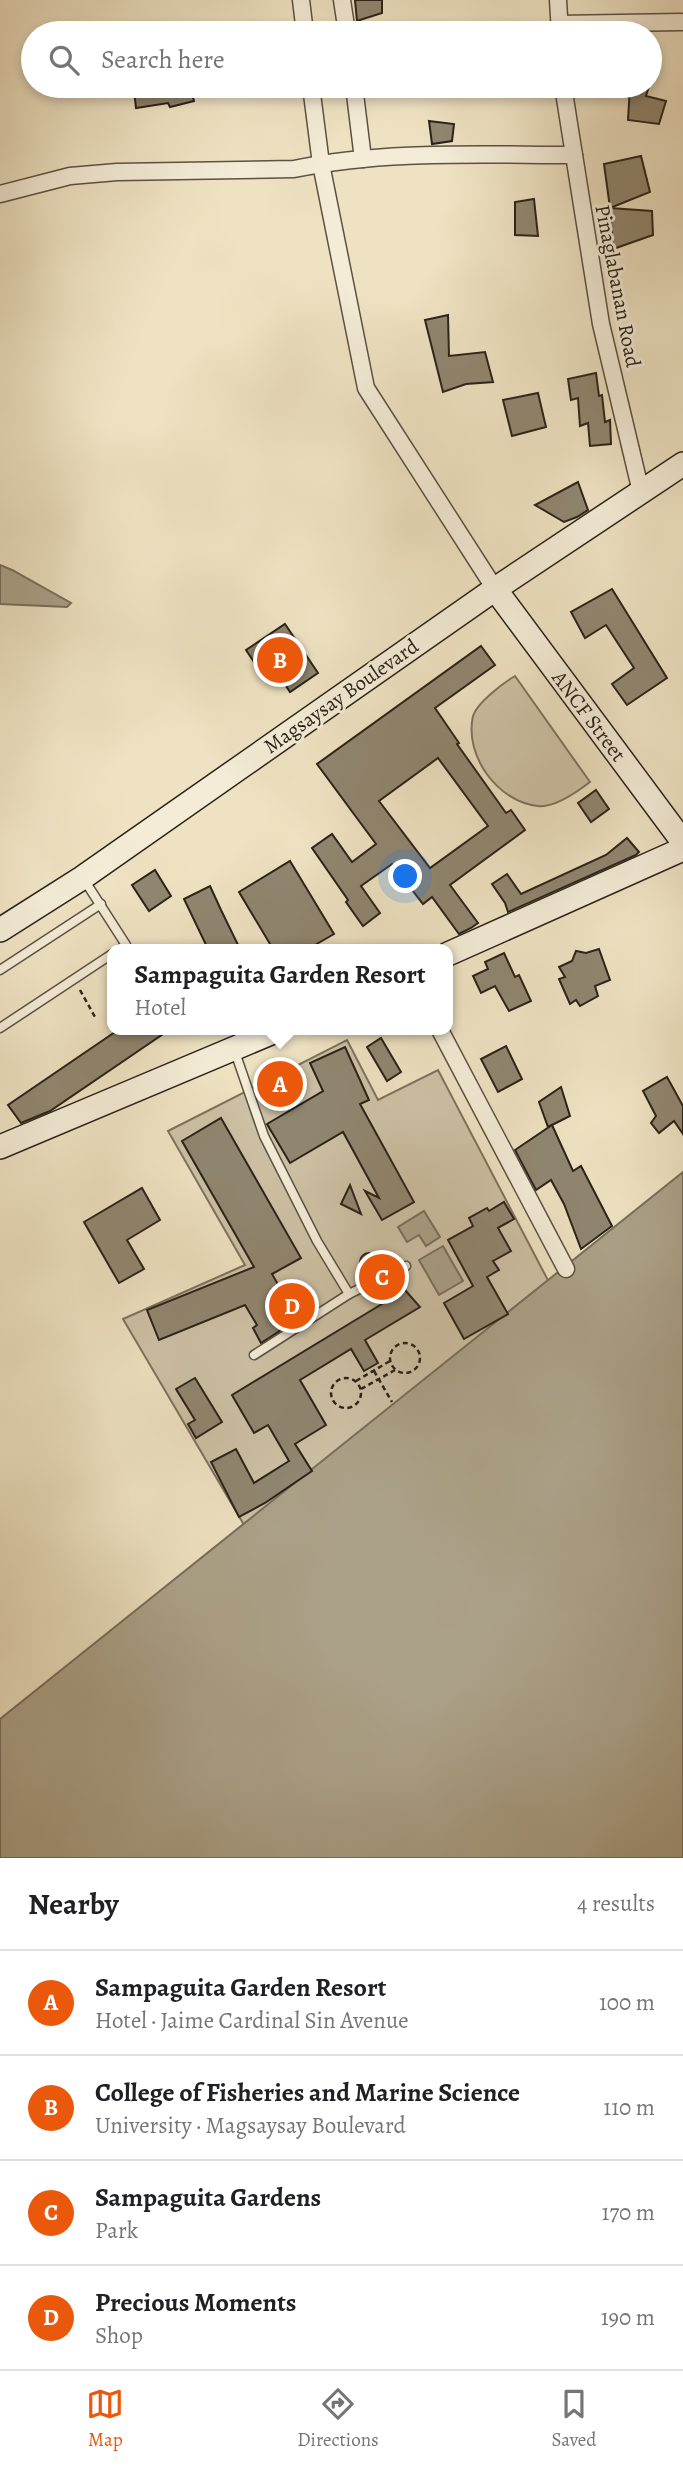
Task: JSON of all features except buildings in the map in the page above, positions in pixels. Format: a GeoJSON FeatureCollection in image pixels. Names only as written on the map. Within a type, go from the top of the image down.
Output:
{"type":"FeatureCollection","features":[{"type":"Feature","properties":{"kind":"main road","name":"Magsaysay Boulevard"},"geometry":{"type":"LineString","coordinates":[[0,930],[82,878],[495,589],[683,464]]}},
{"type":"Feature","properties":{"kind":"main road","name":"ANCF Street"},"geometry":{"type":"LineString","coordinates":[[495,589],[683,842]]}},
{"type":"Feature","properties":{"kind":"main road"},"geometry":{"type":"LineString","coordinates":[[453,952],[683,849]]}},
{"type":"Feature","properties":{"kind":"main road"},"geometry":{"type":"LineString","coordinates":[[0,1147],[266,1035]]}},
{"type":"Feature","properties":{"kind":"street"},"geometry":{"type":"LineString","coordinates":[[300,0],[303,21]]}},
{"type":"Feature","properties":{"kind":"street"},"geometry":{"type":"LineString","coordinates":[[342,0],[345,21]]}},
{"type":"Feature","properties":{"kind":"street"},"geometry":{"type":"LineString","coordinates":[[558,0],[559,21]]}},
{"type":"Feature","properties":{"kind":"street"},"geometry":{"type":"LineString","coordinates":[[662,23],[681,22]]}},
{"type":"Feature","properties":{"kind":"street"},"geometry":{"type":"LineString","coordinates":[[313,98],[321,164],[366,388],[495,589]]}},
{"type":"Feature","properties":{"kind":"street"},"geometry":{"type":"LineString","coordinates":[[355,98],[363,159]]}},
{"type":"Feature","properties":{"kind":"street","name":"Pinaglabanan Road"},"geometry":{"type":"LineString","coordinates":[[565,98],[601,324],[641,492]]}},
{"type":"Feature","properties":{"kind":"street"},"geometry":{"type":"LineString","coordinates":[[0,194],[70,176],[117,172],[294,169],[363,159],[416,156],[574,155]]}},
{"type":"Feature","properties":{"kind":"street"},"geometry":{"type":"LineString","coordinates":[[443,1035],[566,1269]]}},
{"type":"Feature","properties":{"kind":"lane"},"geometry":{"type":"LineString","coordinates":[[82,878],[126,944]]}},
{"type":"Feature","properties":{"kind":"lane"},"geometry":{"type":"LineString","coordinates":[[0,970],[101,904]]}},
{"type":"Feature","properties":{"kind":"lane"},"geometry":{"type":"LineString","coordinates":[[2,1022],[107,957]]}},
{"type":"Feature","properties":{"kind":"lane"},"geometry":{"type":"LineString","coordinates":[[234,1049],[264,1136],[317,1241],[349,1294]]}},
{"type":"Feature","properties":{"kind":"lane"},"geometry":{"type":"LineString","coordinates":[[254,1355],[349,1294],[406,1266]]}},
{"type":"Feature","properties":{"kind":"path"},"geometry":{"type":"LineString","coordinates":[[73,978],[95,1017]]}},
{"type":"Feature","properties":{"kind":"path"},"geometry":{"type":"LineString","coordinates":[[399,1344],[410,1344],[418,1350],[420,1359],[416,1368],[404,1374],[395,1370],[390,1362],[391,1351],[399,1344]]}},
{"type":"Feature","properties":{"kind":"path"},"geometry":{"type":"LineString","coordinates":[[356,1381],[390,1362]]}},
{"type":"Feature","properties":{"kind":"path"},"geometry":{"type":"LineString","coordinates":[[361,1389],[395,1370]]}},
{"type":"Feature","properties":{"kind":"path"},"geometry":{"type":"LineString","coordinates":[[374,1371],[392,1402]]}},
{"type":"Feature","properties":{"kind":"path"},"geometry":{"type":"LineString","coordinates":[[346,1378],[356,1381],[361,1389],[360,1399],[350,1408],[340,1407],[333,1401],[331,1391],[336,1381],[346,1378]]}},
{"type":"Feature","properties":{"kind":"shaded area"},"geometry":{"type":"Polygon","coordinates":[[[0,565],[71,603],[67,607],[0,604],[0,565]]]}},
{"type":"Feature","properties":{"kind":"shaded area"},"geometry":{"type":"Polygon","coordinates":[[[515,676],[590,782],[572,795],[544,806],[523,803],[497,786],[487,775],[474,746],[472,731],[475,711],[491,694],[515,676]]]}},
{"type":"Feature","properties":{"kind":"shaded area"},"geometry":{"type":"Polygon","coordinates":[[[347,1040],[378,1100],[438,1070],[552,1288],[247,1530],[123,1319],[245,1265],[168,1131],[347,1040]]]}},
{"type":"Feature","properties":{"kind":"shaded area"},"geometry":{"type":"Polygon","coordinates":[[[683,1172],[683,1858],[0,1858],[0,1719],[683,1172]]]}},
{"type":"Feature","properties":{"kind":"shaded area"},"geometry":{"type":"Polygon","coordinates":[[[424,1211],[440,1237],[426,1246],[419,1235],[407,1242],[398,1227],[424,1211]]]}},
{"type":"Feature","properties":{"kind":"shaded area"},"geometry":{"type":"Polygon","coordinates":[[[443,1246],[463,1281],[439,1295],[419,1260],[443,1246]]]}},
{"type":"Feature","properties":{"kind":"place","name":"College of Fisheries and Marine Science"},"geometry":{"type":"Point","coordinates":[280,660]}},
{"type":"Feature","properties":{"kind":"place","name":"Sampaguita Garden Resort"},"geometry":{"type":"Point","coordinates":[280,1084]}},
{"type":"Feature","properties":{"kind":"place","name":"Sampaguita Gardens"},"geometry":{"type":"Point","coordinates":[382,1277]}},
{"type":"Feature","properties":{"kind":"place","name":"Precious Moments"},"geometry":{"type":"Point","coordinates":[292,1306]}}]}
